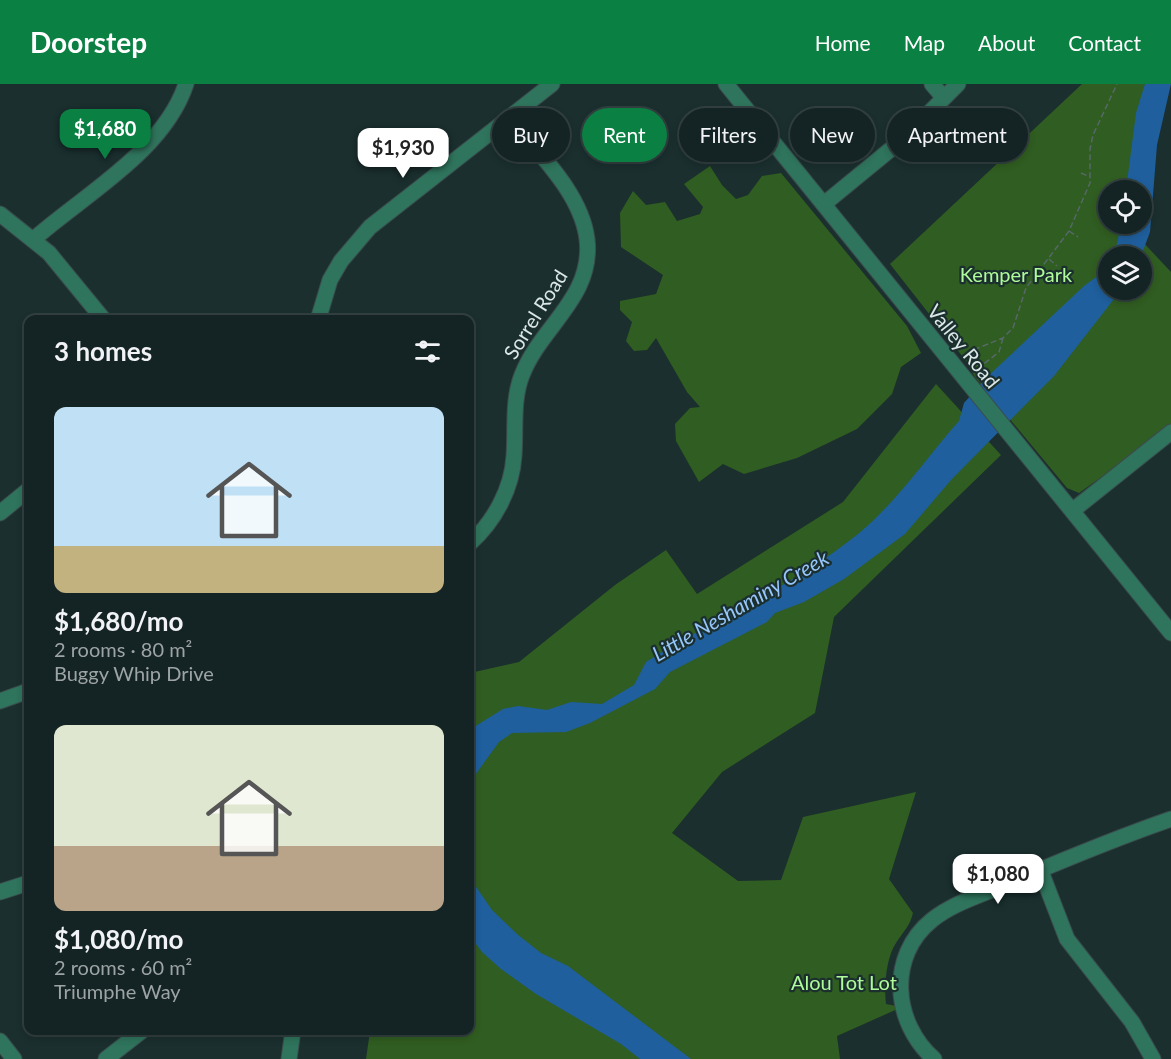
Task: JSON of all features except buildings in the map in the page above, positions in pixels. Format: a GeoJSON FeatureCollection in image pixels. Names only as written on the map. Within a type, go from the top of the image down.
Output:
{"type":"FeatureCollection","features":[{"type":"Feature","properties":{"kind":"street"},"geometry":{"type":"LineString","coordinates":[[34,239],[151,142],[174,111],[186,84]]}},
{"type":"Feature","properties":{"kind":"street"},"geometry":{"type":"LineString","coordinates":[[521,108],[552,84]]}},
{"type":"Feature","properties":{"kind":"street","name":"Valley Road"},"geometry":{"type":"LineString","coordinates":[[726,84],[1171,633]]}},
{"type":"Feature","properties":{"kind":"street"},"geometry":{"type":"LineString","coordinates":[[932,84],[944,98]]}},
{"type":"Feature","properties":{"kind":"street"},"geometry":{"type":"LineString","coordinates":[[824,204],[902,140],[958,84]]}},
{"type":"Feature","properties":{"kind":"street"},"geometry":{"type":"LineString","coordinates":[[320,315],[330,280],[354,243],[370,227],[492,130]]}},
{"type":"Feature","properties":{"kind":"street","name":"Sorrel Road"},"geometry":{"type":"LineString","coordinates":[[474,538],[495,514],[510,478],[514,459],[515,407],[521,377],[534,350],[577,293],[587,262],[586,237],[575,204],[543,162]]}},
{"type":"Feature","properties":{"kind":"street"},"geometry":{"type":"LineString","coordinates":[[0,214],[34,239],[63,268],[100,315]]}},
{"type":"Feature","properties":{"kind":"street"},"geometry":{"type":"LineString","coordinates":[[1072,511],[1171,432]]}},
{"type":"Feature","properties":{"kind":"street"},"geometry":{"type":"LineString","coordinates":[[0,513],[24,493]]}},
{"type":"Feature","properties":{"kind":"street"},"geometry":{"type":"LineString","coordinates":[[0,701],[24,692]]}},
{"type":"Feature","properties":{"kind":"street"},"geometry":{"type":"LineString","coordinates":[[934,1059],[915,1037],[904,1014],[900,988],[908,951],[921,930],[940,914],[1040,869],[1104,842],[1171,819]]}},
{"type":"Feature","properties":{"kind":"street"},"geometry":{"type":"LineString","coordinates":[[1040,869],[1067,939],[1132,1022],[1153,1059]]}},
{"type":"Feature","properties":{"kind":"street"},"geometry":{"type":"LineString","coordinates":[[0,892],[24,884]]}},
{"type":"Feature","properties":{"kind":"street"},"geometry":{"type":"LineString","coordinates":[[106,1059],[137,1035]]}},
{"type":"Feature","properties":{"kind":"street"},"geometry":{"type":"LineString","coordinates":[[289,1059],[292,1035]]}},
{"type":"Feature","properties":{"kind":"street"},"geometry":{"type":"LineString","coordinates":[[0,1041],[14,1059]]}},
{"type":"Feature","properties":{"kind":"path"},"geometry":{"type":"LineString","coordinates":[[1003,338],[999,352],[981,366],[976,365],[968,357],[978,348],[1003,338],[1013,328],[1026,288],[1069,231],[1090,177],[1090,149],[1093,135],[1117,84]]}},
{"type":"Feature","properties":{"kind":"path"},"geometry":{"type":"LineString","coordinates":[[1081,173],[1090,177]]}},
{"type":"Feature","properties":{"kind":"path"},"geometry":{"type":"LineString","coordinates":[[1069,231],[1078,237]]}},
{"type":"Feature","properties":{"kind":"path"},"geometry":{"type":"LineString","coordinates":[[1049,258],[1057,266]]}},
{"type":"Feature","properties":{"kind":"green space","name":"Kemper Park"},"geometry":{"type":"Polygon","coordinates":[[[1082,84],[1170,84],[1158,107],[1148,180],[1098,180],[1098,234],[1141,234],[1140,239],[1147,246],[1098,246],[1098,300],[1152,300],[1152,252],[1171,272],[1171,427],[1079,493],[1067,488],[975,377],[966,361],[890,264],[999,162],[1028,162],[1028,135],[1082,84]]]}},
{"type":"Feature","properties":{"kind":"green space"},"geometry":{"type":"Polygon","coordinates":[[[710,166],[722,185],[736,199],[748,195],[762,176],[781,173],[907,326],[921,353],[901,367],[892,394],[857,429],[797,458],[744,474],[723,464],[699,482],[676,441],[675,424],[690,408],[700,407],[687,392],[656,338],[647,350],[634,351],[626,341],[632,322],[620,310],[620,301],[656,294],[663,275],[621,247],[620,213],[633,191],[646,205],[665,202],[677,221],[700,214],[703,207],[684,184],[710,166]]]}},
{"type":"Feature","properties":{"kind":"green space","name":"Alou Tot Lot"},"geometry":{"type":"Polygon","coordinates":[[[936,384],[1001,455],[834,617],[815,713],[722,772],[672,833],[738,881],[781,880],[803,817],[916,792],[889,879],[913,913],[890,956],[885,989],[886,1004],[902,1007],[837,1036],[840,1059],[366,1059],[369,1035],[474,1035],[474,672],[519,662],[615,585],[666,550],[697,594],[843,502],[936,384]]]}},
{"type":"Feature","properties":{"kind":"water"},"geometry":{"type":"Polygon","coordinates":[[[1145,84],[1171,84],[1157,145],[1152,207],[1152,180],[1127,180],[1136,113],[1145,84]]]}},
{"type":"Feature","properties":{"kind":"water"},"geometry":{"type":"Polygon","coordinates":[[[1119,234],[1149,234],[1145,246],[1116,246],[1119,234]]]}},
{"type":"Feature","properties":{"kind":"water"},"geometry":{"type":"Polygon","coordinates":[[[1098,276],[1098,300],[1113,300],[1054,376],[951,480],[905,534],[844,579],[804,602],[775,613],[767,622],[670,672],[655,689],[590,723],[566,732],[512,733],[499,742],[474,776],[474,727],[503,709],[518,706],[547,710],[571,702],[602,704],[634,685],[646,662],[808,570],[858,534],[886,508],[959,421],[964,403],[987,377],[1084,286],[1098,276]]]}},
{"type":"Feature","properties":{"kind":"water"},"geometry":{"type":"Polygon","coordinates":[[[474,884],[492,910],[517,934],[541,953],[568,966],[691,1059],[640,1059],[621,1044],[536,994],[482,952],[474,941],[474,884]]]}},
{"type":"Feature","properties":{"kind":"water label","name":"Little Neshaminy Creek"},"geometry":{"type":"Point","coordinates":[740,605]}}]}
